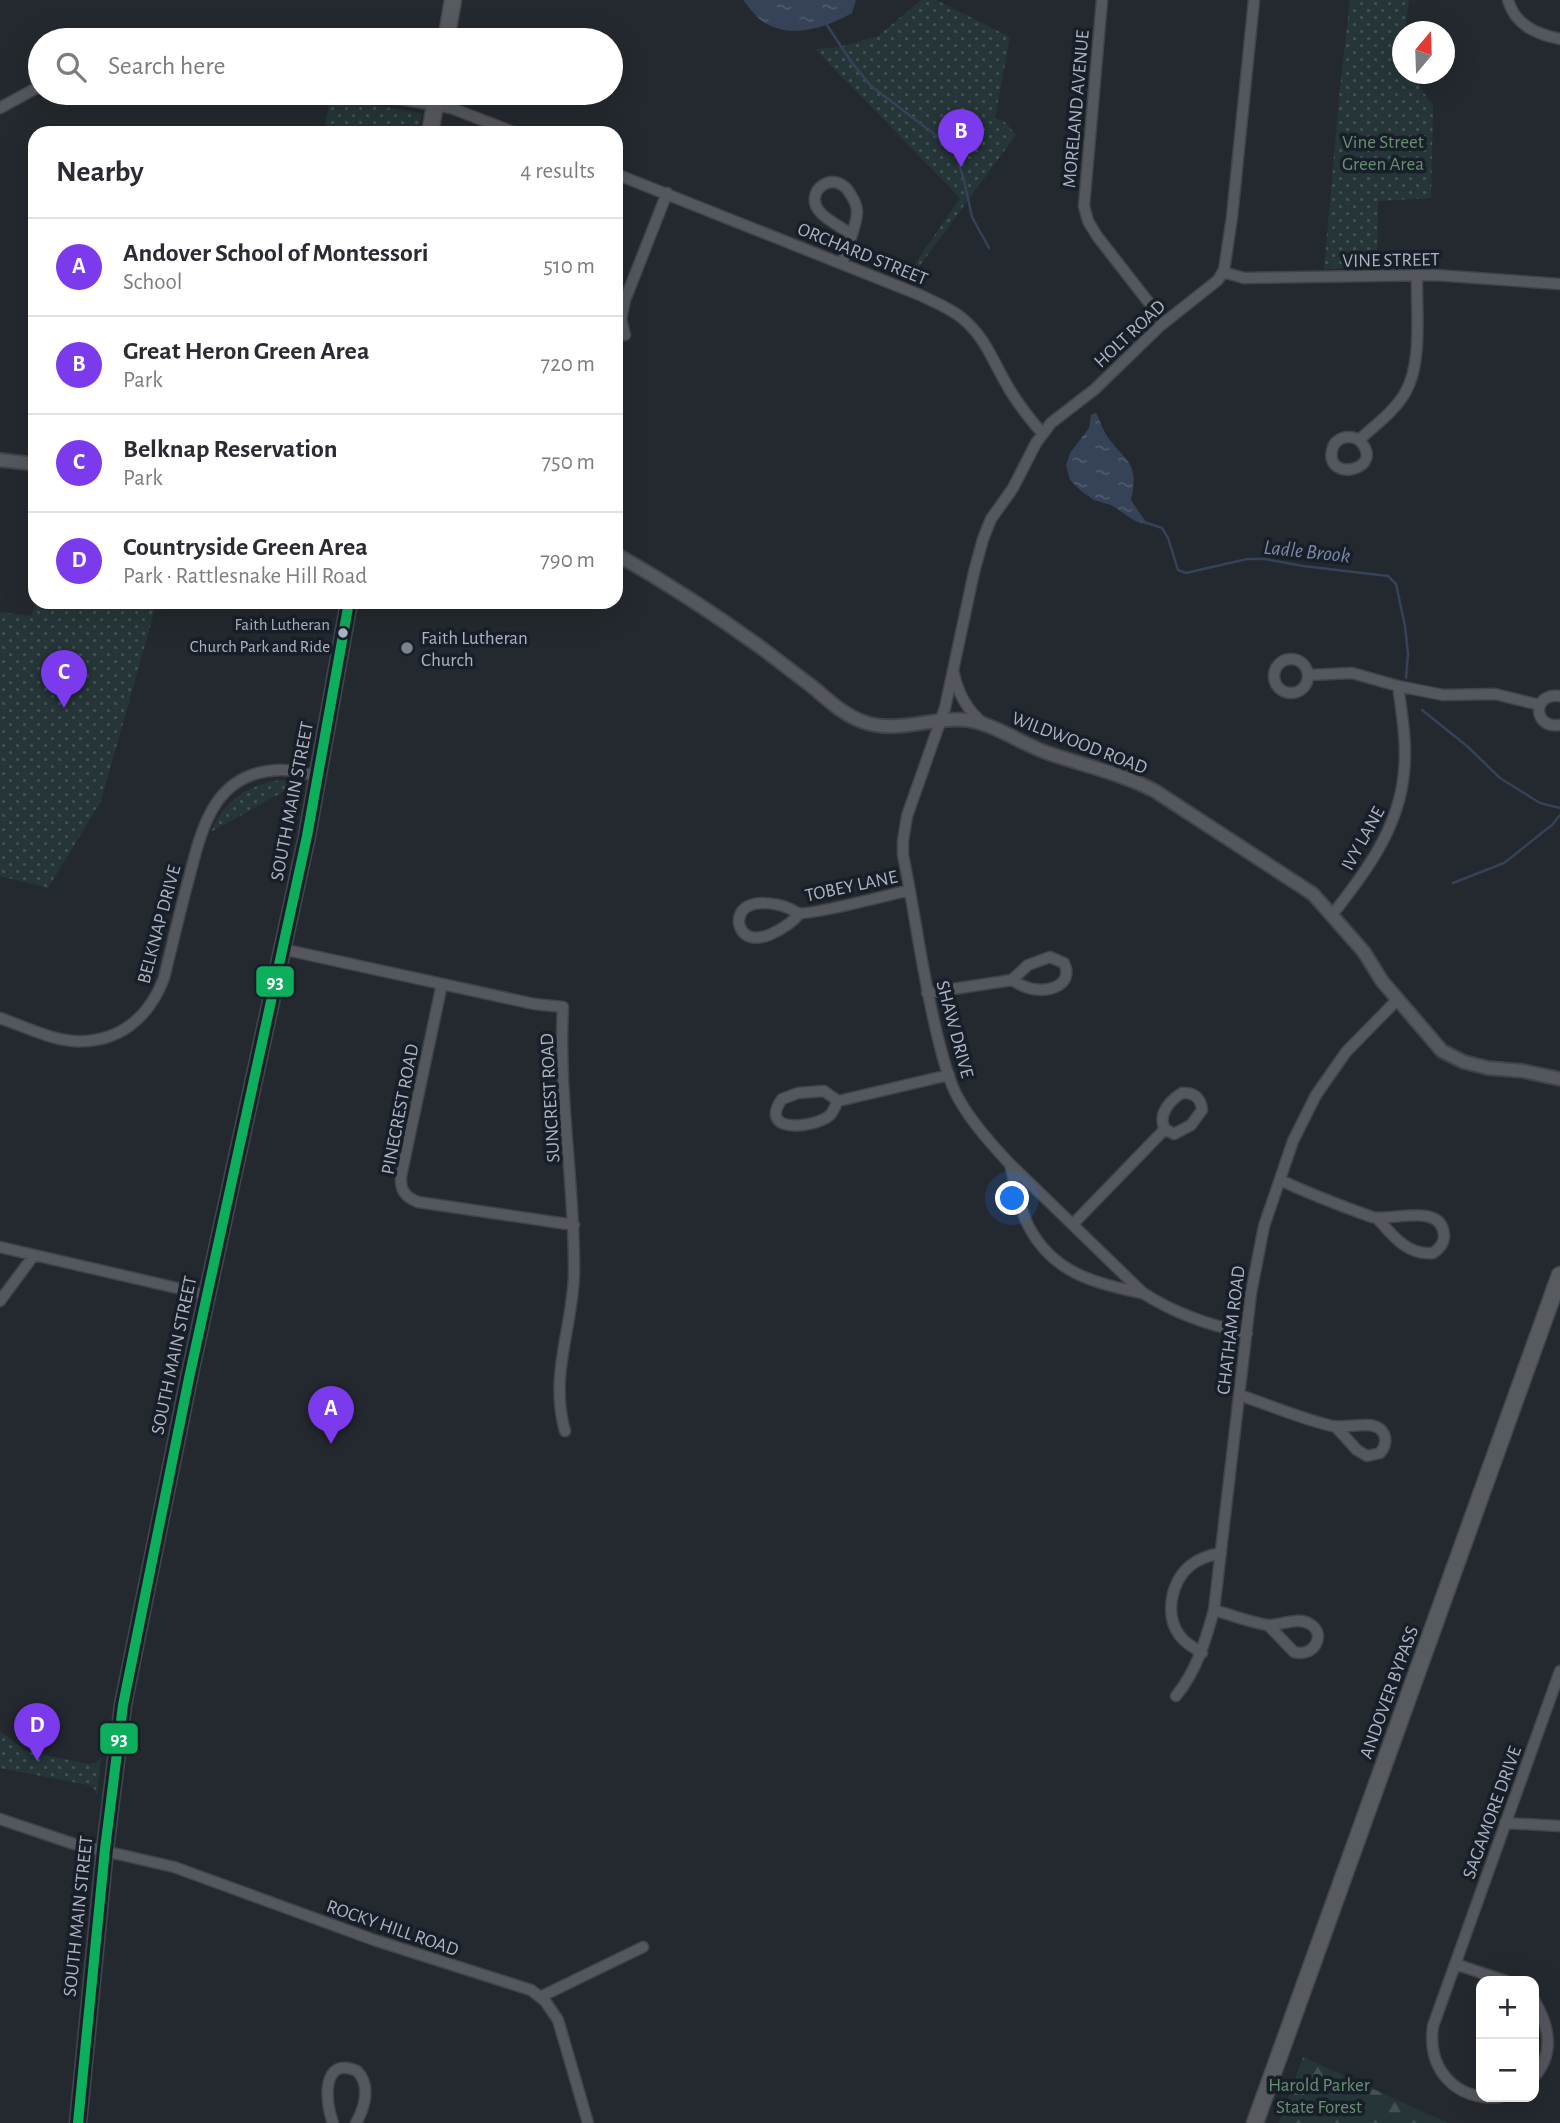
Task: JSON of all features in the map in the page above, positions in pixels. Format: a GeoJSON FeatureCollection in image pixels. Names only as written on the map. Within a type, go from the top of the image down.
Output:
{"type":"FeatureCollection","features":[{"type":"Feature","properties":{"kind":"main road"},"geometry":{"type":"LineString","coordinates":[[448,28],[453,0]]}},
{"type":"Feature","properties":{"kind":"main road"},"geometry":{"type":"LineString","coordinates":[[431,126],[435,105]]}},
{"type":"Feature","properties":{"kind":"main road","name":"SOUTH MAIN STREET"},"geometry":{"type":"LineString","coordinates":[[78,2123],[105,1849],[123,1705],[318,776],[348,609]]}},
{"type":"Feature","properties":{"kind":"main road","name":"ANDOVER BYPASS"},"geometry":{"type":"LineString","coordinates":[[1255,2123],[1560,1275]]}},
{"type":"Feature","properties":{"kind":"street","name":"MORELAND AVENUE"},"geometry":{"type":"LineString","coordinates":[[1102,0],[1084,206],[1097,236],[1164,322]]}},
{"type":"Feature","properties":{"kind":"street"},"geometry":{"type":"LineString","coordinates":[[1223,272],[1232,217],[1254,0]]}},
{"type":"Feature","properties":{"kind":"street"},"geometry":{"type":"LineString","coordinates":[[1508,0],[1513,13],[1528,29],[1560,39]]}},
{"type":"Feature","properties":{"kind":"street"},"geometry":{"type":"LineString","coordinates":[[0,108],[28,93]]}},
{"type":"Feature","properties":{"kind":"street"},"geometry":{"type":"LineString","coordinates":[[447,105],[498,126]]}},
{"type":"Feature","properties":{"kind":"street","name":"ORCHARD STREET"},"geometry":{"type":"LineString","coordinates":[[623,177],[919,295],[961,318],[988,346],[1005,383],[1042,433]]}},
{"type":"Feature","properties":{"kind":"street"},"geometry":{"type":"LineString","coordinates":[[842,264],[857,216],[848,190],[839,183],[827,182],[815,196],[817,208],[825,217],[851,234]]}},
{"type":"Feature","properties":{"kind":"street"},"geometry":{"type":"LineString","coordinates":[[623,310],[667,193]]}},
{"type":"Feature","properties":{"kind":"street","name":"HOLT ROAD"},"geometry":{"type":"LineString","coordinates":[[940,721],[986,529],[1021,475],[1042,433],[1094,389],[1164,322],[1218,280],[1223,272]]}},
{"type":"Feature","properties":{"kind":"street","name":"VINE STREET"},"geometry":{"type":"LineString","coordinates":[[1223,272],[1244,278],[1417,275],[1560,284]]}},
{"type":"Feature","properties":{"kind":"street"},"geometry":{"type":"LineString","coordinates":[[1359,440],[1398,403],[1413,376],[1417,275]]}},
{"type":"Feature","properties":{"kind":"street"},"geometry":{"type":"LineString","coordinates":[[623,327],[625,335]]}},
{"type":"Feature","properties":{"kind":"street"},"geometry":{"type":"LineString","coordinates":[[0,460],[28,463]]}},
{"type":"Feature","properties":{"kind":"street","name":"WILDWOOD ROAD"},"geometry":{"type":"LineString","coordinates":[[623,558],[702,607],[854,718],[881,726],[962,720],[986,725],[1045,752],[1143,785],[1313,894],[1364,952],[1382,981],[1442,1051],[1464,1062],[1488,1068],[1560,1079]]}},
{"type":"Feature","properties":{"kind":"street","name":"HOLT ROAD"},"geometry":{"type":"LineString","coordinates":[[954,667],[963,699],[975,717],[986,725]]}},
{"type":"Feature","properties":{"kind":"street"},"geometry":{"type":"LineString","coordinates":[[1309,675],[1352,673],[1443,695],[1495,694],[1540,705]]}},
{"type":"Feature","properties":{"kind":"street","name":"IVY LANE"},"geometry":{"type":"LineString","coordinates":[[1332,915],[1379,849],[1397,812],[1405,770],[1398,686]]}},
{"type":"Feature","properties":{"kind":"street"},"geometry":{"type":"LineString","coordinates":[[1560,696],[1546,697],[1540,705],[1540,715],[1546,724],[1560,725]]}},
{"type":"Feature","properties":{"kind":"street","name":"SHAW DRIVE"},"geometry":{"type":"LineString","coordinates":[[940,721],[912,797],[904,829],[903,855],[927,993],[956,1094],[993,1147],[1143,1293],[1205,1322],[1247,1333]]}},
{"type":"Feature","properties":{"kind":"street","name":"BELKNAP DRIVE"},"geometry":{"type":"LineString","coordinates":[[0,1018],[72,1041],[108,1037],[125,1030],[149,1008],[161,986],[201,830],[218,799],[233,784],[256,774],[285,770],[318,776]]}},
{"type":"Feature","properties":{"kind":"street","name":"TOBEY LANE"},"geometry":{"type":"LineString","coordinates":[[799,914],[791,924],[780,931],[757,937],[743,932],[739,922],[746,908],[761,904],[780,905],[799,914],[910,890]]}},
{"type":"Feature","properties":{"kind":"street","name":"SUNCREST ROAD"},"geometry":{"type":"LineString","coordinates":[[282,949],[534,1004],[563,1007],[563,1067],[574,1225],[574,1276],[559,1371],[561,1417],[565,1431]]}},
{"type":"Feature","properties":{"kind":"street"},"geometry":{"type":"LineString","coordinates":[[927,993],[1012,980],[1031,989],[1055,988],[1064,982],[1067,972],[1060,959],[1044,957],[1028,965],[1012,980]]}},
{"type":"Feature","properties":{"kind":"street","name":"PINECREST ROAD"},"geometry":{"type":"LineString","coordinates":[[442,984],[401,1176],[404,1193],[418,1202],[574,1225]]}},
{"type":"Feature","properties":{"kind":"street","name":"CHATHAM ROAD"},"geometry":{"type":"LineString","coordinates":[[1176,1696],[1202,1653],[1214,1610],[1247,1333],[1264,1226],[1293,1141],[1315,1096],[1346,1052],[1397,1000]]}},
{"type":"Feature","properties":{"kind":"street"},"geometry":{"type":"LineString","coordinates":[[838,1101],[824,1091],[798,1093],[782,1100],[776,1112],[783,1124],[796,1127],[829,1116],[838,1101],[949,1075]]}},
{"type":"Feature","properties":{"kind":"street"},"geometry":{"type":"LineString","coordinates":[[1182,1093],[1197,1097],[1202,1110],[1191,1125],[1174,1133],[1165,1129],[1162,1119],[1172,1101],[1182,1093]]}},
{"type":"Feature","properties":{"kind":"street"},"geometry":{"type":"LineString","coordinates":[[1073,1224],[1165,1129]]}},
{"type":"Feature","properties":{"kind":"street"},"geometry":{"type":"LineString","coordinates":[[1010,1164],[1021,1210],[1038,1242],[1053,1257],[1087,1280],[1143,1293]]}},
{"type":"Feature","properties":{"kind":"street"},"geometry":{"type":"LineString","coordinates":[[1280,1180],[1315,1196],[1377,1218],[1401,1243],[1421,1253],[1433,1253],[1444,1241],[1440,1225],[1430,1218],[1409,1214],[1377,1218]]}},
{"type":"Feature","properties":{"kind":"street"},"geometry":{"type":"LineString","coordinates":[[0,1247],[207,1295]]}},
{"type":"Feature","properties":{"kind":"street"},"geometry":{"type":"LineString","coordinates":[[0,1301],[34,1255]]}},
{"type":"Feature","properties":{"kind":"street"},"geometry":{"type":"LineString","coordinates":[[1240,1395],[1335,1426],[1374,1426],[1382,1431],[1385,1445],[1380,1453],[1367,1456],[1357,1450],[1335,1426]]}},
{"type":"Feature","properties":{"kind":"street"},"geometry":{"type":"LineString","coordinates":[[1202,1653],[1180,1637],[1172,1620],[1171,1602],[1178,1581],[1193,1563],[1206,1556],[1221,1553]]}},
{"type":"Feature","properties":{"kind":"street"},"geometry":{"type":"LineString","coordinates":[[1214,1610],[1268,1625],[1304,1622],[1314,1627],[1317,1643],[1310,1651],[1299,1654],[1268,1625]]}},
{"type":"Feature","properties":{"kind":"street","name":"SAGAMORE DRIVE"},"geometry":{"type":"LineString","coordinates":[[1476,2095],[1465,2093],[1447,2079],[1435,2060],[1432,2049],[1433,2026],[1560,1671]]}},
{"type":"Feature","properties":{"kind":"street","name":"ROCKY HILL ROAD"},"geometry":{"type":"LineString","coordinates":[[0,1819],[74,1844],[174,1867],[374,1940],[515,1984],[540,1997],[558,2020],[588,2123]]}},
{"type":"Feature","properties":{"kind":"street"},"geometry":{"type":"LineString","coordinates":[[1505,1824],[1560,1826]]}},
{"type":"Feature","properties":{"kind":"street"},"geometry":{"type":"LineString","coordinates":[[540,1997],[643,1947]]}},
{"type":"Feature","properties":{"kind":"street"},"geometry":{"type":"LineString","coordinates":[[1455,1964],[1491,1976]]}},
{"type":"Feature","properties":{"kind":"street"},"geometry":{"type":"LineString","coordinates":[[1539,2010],[1544,2019],[1548,2042],[1539,2070]]}},
{"type":"Feature","properties":{"kind":"street"},"geometry":{"type":"LineString","coordinates":[[333,2123],[327,2099],[328,2082],[336,2071],[347,2068],[357,2071],[365,2083],[363,2108],[356,2123]]}},
{"type":"Feature","properties":{"kind":"green space"},"geometry":{"type":"Polygon","coordinates":[[[921,0],[936,0],[1010,37],[995,118],[1005,122],[1016,135],[910,279],[906,277],[960,198],[815,49],[840,47],[878,36],[921,0]]]}},
{"type":"Feature","properties":{"kind":"green space","name":"Vine Street Green Area"},"geometry":{"type":"Polygon","coordinates":[[[1350,0],[1409,0],[1406,21],[1392,21],[1392,84],[1418,84],[1433,106],[1431,198],[1378,201],[1377,267],[1324,269],[1350,0]]]}},
{"type":"Feature","properties":{"kind":"green space"},"geometry":{"type":"Polygon","coordinates":[[[329,105],[373,105],[422,113],[419,126],[325,126],[329,105]]]}},
{"type":"Feature","properties":{"kind":"green space"},"geometry":{"type":"Polygon","coordinates":[[[34,609],[155,609],[101,801],[48,888],[0,876],[0,612],[31,616],[34,609]]]}},
{"type":"Feature","properties":{"kind":"green space"},"geometry":{"type":"Polygon","coordinates":[[[281,780],[297,783],[301,788],[301,797],[283,792],[211,832],[222,811],[238,796],[258,785],[281,780]]]}},
{"type":"Feature","properties":{"kind":"green space"},"geometry":{"type":"Polygon","coordinates":[[[0,1731],[26,1751],[88,1764],[96,1763],[101,1757],[97,1794],[93,1787],[88,1785],[0,1768],[0,1731]]]}},
{"type":"Feature","properties":{"kind":"green space","name":"Harold Parker State Forest"},"geometry":{"type":"Polygon","coordinates":[[[1303,2057],[1448,2123],[1279,2123],[1303,2057]]]}},
{"type":"Feature","properties":{"kind":"water"},"geometry":{"type":"Polygon","coordinates":[[[743,0],[856,0],[852,13],[819,27],[796,31],[773,27],[762,21],[743,0]]]}},
{"type":"Feature","properties":{"kind":"water"},"geometry":{"type":"Polygon","coordinates":[[[1096,413],[1107,436],[1133,471],[1131,500],[1145,521],[1143,524],[1111,505],[1094,500],[1070,480],[1066,465],[1070,453],[1089,428],[1091,415],[1096,413]]]}},
{"type":"Feature","properties":{"kind":"waterway","name":"Ladle Brook"},"geometry":{"type":"LineString","coordinates":[[827,25],[871,86],[954,149],[972,217],[989,248]]}},
{"type":"Feature","properties":{"kind":"waterway","name":"Ladle Brook"},"geometry":{"type":"LineString","coordinates":[[1142,519],[1162,528],[1178,570],[1186,573],[1247,559],[1265,559],[1388,576],[1396,584],[1405,626],[1408,654],[1406,678]]}},
{"type":"Feature","properties":{"kind":"waterway","name":"Ladle Brook"},"geometry":{"type":"LineString","coordinates":[[1422,710],[1467,746],[1500,778],[1540,803],[1560,808]]}},
{"type":"Feature","properties":{"kind":"waterway"},"geometry":{"type":"LineString","coordinates":[[1453,883],[1504,863],[1552,825],[1560,815]]}},
{"type":"Feature","properties":{"kind":"transit line","name":"93"},"geometry":{"type":"LineString","coordinates":[[78,2123],[105,1849],[123,1705],[189,1378],[307,836],[348,609]]}},
{"type":"Feature","properties":{"kind":"place","name":"Great Heron Green Area"},"geometry":{"type":"Point","coordinates":[961,167]}},
{"type":"Feature","properties":{"kind":"place","name":"Faith Lutheran Church Park and Ride"},"geometry":{"type":"Point","coordinates":[343,633]}},
{"type":"Feature","properties":{"kind":"place","name":"Faith Lutheran Church"},"geometry":{"type":"Point","coordinates":[407,648]}},
{"type":"Feature","properties":{"kind":"place","name":"Belknap Reservation"},"geometry":{"type":"Point","coordinates":[64,708]}},
{"type":"Feature","properties":{"kind":"place","name":"Andover School of Montessori"},"geometry":{"type":"Point","coordinates":[331,1444]}},
{"type":"Feature","properties":{"kind":"place","name":"Countryside Green Area"},"geometry":{"type":"Point","coordinates":[37,1761]}}]}
